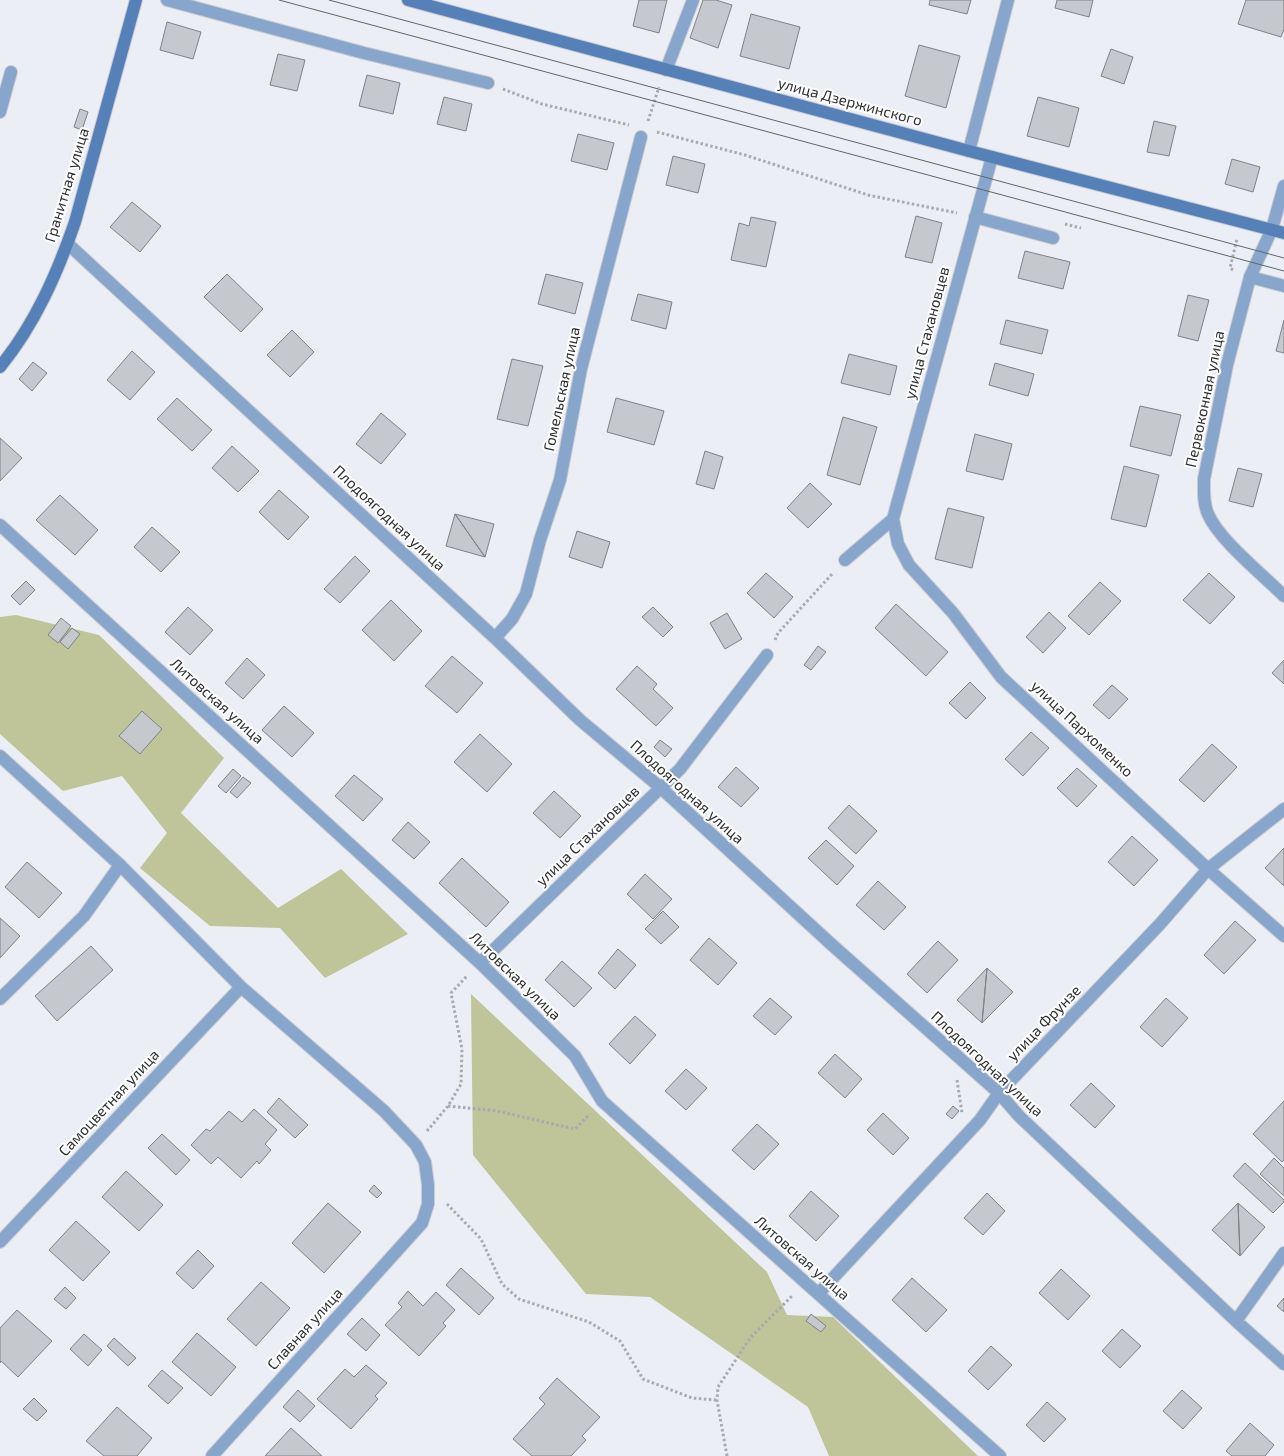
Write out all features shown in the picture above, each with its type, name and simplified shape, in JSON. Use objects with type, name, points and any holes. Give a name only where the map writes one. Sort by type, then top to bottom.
[{"type":"main road","name":"Гранитная улица","points":[[0,367],[16,347],[44,300],[68,244],[76,222],[136,0]]},
{"type":"main road","name":"улица Дзержинского","points":[[409,0],[969,151],[1278,231]]},
{"type":"street","points":[[166,0],[364,53],[488,83]]},
{"type":"street","points":[[666,70],[693,0]]},
{"type":"street","points":[[969,151],[1008,0]]},
{"type":"street","points":[[0,112],[11,72]]},
{"type":"street","name":"Гомельская улица","points":[[495,638],[512,619],[526,594],[540,540],[560,480],[581,369],[641,137]]},
{"type":"street","name":"улица Стахановцев","points":[[893,519],[992,157]]},
{"type":"street","name":"Первоконная улица","points":[[1284,186],[1278,231],[1250,277],[1227,365],[1204,479],[1204,496],[1207,512],[1214,526],[1284,596]]},
{"type":"street","points":[[975,217],[1053,238]]},
{"type":"street","name":"Плодоягодная улица","points":[[68,244],[495,638],[580,720],[661,788],[817,932],[999,1093],[1019,1116],[1284,1364]]},
{"type":"street","points":[[1250,277],[1284,286]]},
{"type":"street","points":[[845,560],[893,519]]},
{"type":"street","name":"улица Пархоменко","points":[[893,519],[898,544],[909,565],[953,613],[1001,677],[1208,869],[1284,936]]},
{"type":"street","name":"Литовская улица","points":[[0,525],[480,964],[575,1056],[602,1101],[1000,1456]]},
{"type":"street","name":"улица Стахановцев","points":[[480,964],[680,768],[767,655]]},
{"type":"street","points":[[0,756],[120,865],[241,987],[384,1110],[416,1145],[425,1162],[428,1185]]},
{"type":"street","name":"улица Фрунзе","points":[[819,1293],[980,1120],[999,1093],[1160,924],[1208,869],[1284,809]]},
{"type":"street","points":[[0,999],[84,916],[120,865]]},
{"type":"street","name":"Самоцветная улица","points":[[0,1242],[241,987]]},
{"type":"street","name":"Славная улица","points":[[212,1456],[422,1223],[428,1204],[428,1185]]},
{"type":"street","points":[[1236,1321],[1284,1253]]},
{"type":"path","points":[[650,114],[666,70]]},
{"type":"path","points":[[488,83],[542,104],[622,123]]},
{"type":"path","points":[[654,131],[745,155],[868,195],[975,217]]},
{"type":"path","points":[[1242,221],[1230,268],[1250,277]]},
{"type":"path","points":[[767,655],[778,633],[845,560]]},
{"type":"path","points":[[429,1128],[448,1106],[461,1084],[462,1049],[451,993],[480,964]]},
{"type":"path","points":[[953,1052],[966,1135]]},
{"type":"path","points":[[448,1106],[497,1111],[575,1130],[602,1101]]},
{"type":"path","points":[[428,1185],[481,1238],[502,1284],[519,1299],[589,1322],[620,1341],[643,1380],[692,1398],[718,1400]]},
{"type":"path","points":[[727,1456],[718,1400],[718,1387],[750,1338],[805,1283]]},
{"type":"green space","points":[[16,615],[99,635],[224,758],[181,813],[278,908],[341,869],[408,934],[325,978],[280,928],[210,926],[140,868],[167,833],[122,776],[63,791],[0,734],[0,617]]},
{"type":"green space","points":[[471,994],[767,1272],[787,1315],[833,1317],[978,1456],[829,1456],[808,1407],[650,1297],[586,1294],[473,1155]]},
{"type":"building","points":[[639,0],[667,0],[659,33],[633,26]]},
{"type":"building","points":[[703,0],[716,0],[732,5],[718,48],[690,38]]},
{"type":"building","points":[[930,0],[971,0],[967,14],[929,5]]},
{"type":"building","points":[[1057,0],[1093,0],[1089,17],[1055,8]]},
{"type":"building","points":[[1246,0],[1284,0],[1284,29],[1281,37],[1238,24]]},
{"type":"building","points":[[751,14],[800,27],[789,69],[740,56]]},
{"type":"building","points":[[167,22],[201,32],[193,59],[160,50]]},
{"type":"building","points":[[919,45],[960,56],[946,108],[905,96]]},
{"type":"building","points":[[1111,49],[1133,57],[1124,84],[1101,76]]},
{"type":"building","points":[[278,54],[305,60],[297,91],[270,85]]},
{"type":"building","points":[[367,75],[400,83],[393,114],[359,106]]},
{"type":"building","points":[[444,97],[472,104],[466,131],[437,124]]},
{"type":"building","points":[[1038,97],[1079,108],[1069,147],[1027,136]]},
{"type":"building","points":[[80,109],[88,112],[82,130],[74,127]]},
{"type":"building","points":[[1154,121],[1176,126],[1169,156],[1147,152]]},
{"type":"building","points":[[578,134],[614,143],[607,170],[571,161]]},
{"type":"building","points":[[673,156],[705,164],[698,193],[666,185]]},
{"type":"building","points":[[1232,159],[1260,167],[1253,192],[1225,184]]},
{"type":"building","points":[[132,202],[161,226],[140,252],[110,227]]},
{"type":"building","points":[[916,216],[942,223],[932,263],[905,257]]},
{"type":"building","points":[[751,217],[776,222],[766,267],[731,260],[739,223],[749,226]]},
{"type":"building","points":[[1025,251],[1070,262],[1063,289],[1018,278]]},
{"type":"building","points":[[227,274],[263,309],[241,332],[204,297]]},
{"type":"building","points":[[546,274],[583,283],[575,314],[538,304]]},
{"type":"building","points":[[638,294],[672,302],[666,329],[631,320]]},
{"type":"building","points":[[1188,295],[1209,300],[1198,341],[1178,336]]},
{"type":"building","points":[[1006,320],[1048,330],[1042,354],[1000,344]]},
{"type":"building","points":[[1284,320],[1284,353],[1276,351]]},
{"type":"building","points":[[292,330],[314,352],[290,377],[267,355]]},
{"type":"building","points":[[132,351],[155,372],[130,400],[107,380]]},
{"type":"building","points":[[849,354],[897,366],[890,395],[841,383]]},
{"type":"building","points":[[512,359],[543,366],[528,426],[497,419]]},
{"type":"building","points":[[33,362],[47,373],[32,391],[19,379]]},
{"type":"building","points":[[995,363],[1034,374],[1028,396],[989,385]]},
{"type":"building","points":[[177,398],[212,430],[192,451],[157,419]]},
{"type":"building","points":[[616,398],[664,411],[654,445],[607,432]]},
{"type":"building","points":[[1140,406],[1181,415],[1171,456],[1130,446]]},
{"type":"building","points":[[381,413],[406,434],[381,464],[356,444]]},
{"type":"building","points":[[843,417],[877,427],[860,485],[827,475]]},
{"type":"building","points":[[975,434],[1012,444],[1003,480],[966,471]]},
{"type":"building","points":[[0,438],[22,458],[0,481]]},
{"type":"building","points":[[232,446],[259,471],[238,492],[212,468]]},
{"type":"building","points":[[705,451],[723,457],[714,489],[696,484]]},
{"type":"building","points":[[1124,466],[1159,475],[1146,527],[1111,519]]},
{"type":"building","points":[[1238,468],[1262,474],[1253,507],[1229,501]]},
{"type":"building","points":[[810,483],[832,504],[808,528],[787,508]]},
{"type":"building","points":[[279,490],[309,517],[288,540],[259,512]]},
{"type":"building","points":[[60,495],[98,530],[75,555],[36,520]]},
{"type":"building","points":[[948,508],[984,517],[972,568],[935,559]]},
{"type":"building","points":[[455,514],[485,557],[446,546]]},
{"type":"building","points":[[455,514],[494,524],[485,557]]},
{"type":"building","points":[[152,527],[180,552],[161,572],[134,547]]},
{"type":"building","points":[[577,531],[610,542],[602,568],[569,557]]},
{"type":"building","points":[[355,556],[370,571],[340,603],[324,589]]},
{"type":"building","points":[[766,573],[793,597],[774,618],[747,593]]},
{"type":"building","points":[[1209,573],[1235,597],[1210,624],[1183,600]]},
{"type":"building","points":[[26,581],[35,590],[20,605],[11,596]]},
{"type":"building","points":[[1100,582],[1121,601],[1089,635],[1068,616]]},
{"type":"building","points":[[391,600],[422,631],[394,661],[362,630]]},
{"type":"building","points":[[896,604],[948,652],[926,676],[875,628]]},
{"type":"building","points":[[188,607],[213,630],[190,655],[165,632]]},
{"type":"building","points":[[653,607],[673,627],[663,637],[642,617]]},
{"type":"building","points":[[1049,612],[1066,628],[1043,653],[1026,637]]},
{"type":"building","points":[[727,613],[742,639],[725,649],[710,623]]},
{"type":"building","points":[[61,618],[71,626],[58,643],[48,635]]},
{"type":"building","points":[[72,628],[80,634],[68,649],[60,642]]},
{"type":"building","points":[[818,646],[826,652],[811,670],[804,665]]},
{"type":"building","points":[[452,656],[483,683],[457,713],[425,686]]},
{"type":"building","points":[[247,658],[265,675],[243,699],[225,683]]},
{"type":"building","points":[[1284,660],[1284,684],[1272,673]]},
{"type":"building","points":[[637,666],[657,684],[653,689],[673,708],[656,726],[616,689]]},
{"type":"building","points":[[970,682],[986,698],[966,719],[949,703]]},
{"type":"building","points":[[1112,685],[1128,699],[1109,719],[1093,705]]},
{"type":"building","points":[[284,706],[314,733],[292,757],[262,730]]},
{"type":"building","points":[[142,711],[162,729],[140,754],[119,736]]},
{"type":"building","points":[[1031,732],[1049,748],[1023,776],[1005,759]]},
{"type":"building","points":[[480,734],[512,764],[487,792],[454,762]]},
{"type":"building","points":[[660,740],[672,749],[665,757],[654,747]]},
{"type":"building","points":[[1212,744],[1237,767],[1204,802],[1179,780]]},
{"type":"building","points":[[736,767],[759,788],[741,807],[718,787]]},
{"type":"building","points":[[1077,768],[1097,786],[1077,807],[1057,788]]},
{"type":"building","points":[[233,769],[241,776],[226,793],[218,786]]},
{"type":"building","points":[[354,775],[383,799],[363,821],[335,796]]},
{"type":"building","points":[[243,777],[251,783],[237,798],[230,792]]},
{"type":"building","points":[[554,791],[581,816],[560,838],[533,813]]},
{"type":"building","points":[[849,805],[877,831],[856,854],[828,828]]},
{"type":"building","points":[[408,822],[430,842],[414,859],[392,840]]},
{"type":"building","points":[[1132,836],[1158,860],[1134,886],[1108,862]]},
{"type":"building","points":[[826,840],[854,866],[837,885],[808,858]]},
{"type":"building","points":[[1284,848],[1284,886],[1265,868]]},
{"type":"building","points":[[462,858],[509,902],[486,927],[439,883]]},
{"type":"building","points":[[27,862],[62,893],[39,918],[5,887]]},
{"type":"building","points":[[645,874],[672,899],[653,919],[627,894]]},
{"type":"building","points":[[878,881],[906,907],[884,930],[856,905]]},
{"type":"building","points":[[663,911],[679,927],[661,944],[645,929]]},
{"type":"building","points":[[0,918],[20,936],[0,958]]},
{"type":"building","points":[[1235,921],[1256,940],[1224,974],[1204,955]]},
{"type":"building","points":[[709,938],[737,963],[718,985],[690,960]]},
{"type":"building","points":[[938,941],[958,960],[927,993],[907,974]]},
{"type":"building","points":[[91,946],[113,970],[57,1021],[35,996]]},
{"type":"building","points":[[618,949],[636,965],[615,989],[598,973]]},
{"type":"building","points":[[562,961],[592,988],[574,1007],[545,980]]},
{"type":"building","points":[[987,968],[982,1023],[957,1000]]},
{"type":"building","points":[[987,968],[1013,992],[982,1023]]},
{"type":"building","points":[[770,998],[792,1017],[775,1035],[753,1016]]},
{"type":"building","points":[[1166,998],[1188,1018],[1162,1047],[1140,1027]]},
{"type":"building","points":[[635,1016],[656,1035],[630,1064],[609,1044]]},
{"type":"building","points":[[835,1054],[862,1079],[845,1098],[818,1073]]},
{"type":"building","points":[[686,1069],[707,1088],[686,1110],[665,1091]]},
{"type":"building","points":[[1091,1083],[1115,1106],[1095,1128],[1070,1105]]},
{"type":"building","points":[[279,1098],[308,1125],[295,1138],[267,1112]]},
{"type":"building","points":[[1284,1101],[1284,1160],[1282,1162],[1253,1134]]},
{"type":"building","points":[[953,1106],[959,1111],[952,1119],[946,1114]]},
{"type":"building","points":[[254,1109],[277,1130],[265,1144],[271,1150],[259,1164],[257,1161],[241,1178],[218,1157],[211,1164],[191,1145],[206,1129],[210,1131],[229,1111],[242,1122]]},
{"type":"building","points":[[883,1113],[909,1138],[893,1155],[867,1130]]},
{"type":"building","points":[[757,1124],[779,1144],[754,1170],[732,1150]]},
{"type":"building","points":[[162,1134],[190,1160],[176,1175],[148,1148]]},
{"type":"building","points":[[1274,1158],[1284,1168],[1284,1196],[1260,1174]]},
{"type":"building","points":[[1245,1163],[1284,1200],[1273,1213],[1233,1176]]},
{"type":"building","points":[[126,1171],[163,1205],[139,1231],[102,1197]]},
{"type":"building","points":[[374,1185],[382,1193],[377,1198],[369,1191]]},
{"type":"building","points":[[811,1191],[839,1216],[816,1241],[789,1216]]},
{"type":"building","points":[[987,1193],[1005,1211],[983,1235],[964,1218]]},
{"type":"building","points":[[328,1203],[361,1232],[324,1273],[292,1243]]},
{"type":"building","points":[[1238,1203],[1240,1256],[1212,1230]]},
{"type":"building","points":[[1238,1203],[1265,1227],[1240,1256]]},
{"type":"building","points":[[76,1221],[110,1252],[83,1281],[49,1250]]},
{"type":"building","points":[[198,1250],[214,1266],[193,1289],[176,1273]]},
{"type":"building","points":[[461,1268],[494,1298],[479,1315],[446,1285]]},
{"type":"building","points":[[1061,1269],[1090,1296],[1068,1320],[1039,1293]]},
{"type":"building","points":[[912,1278],[947,1310],[926,1332],[892,1300]]},
{"type":"building","points":[[261,1282],[290,1308],[256,1346],[227,1319]]},
{"type":"building","points":[[65,1287],[76,1298],[66,1309],[54,1299]]},
{"type":"building","points":[[408,1291],[423,1306],[436,1292],[455,1310],[443,1323],[446,1326],[419,1356],[385,1325],[402,1307],[398,1303]]},
{"type":"building","points":[[1284,1298],[1284,1312],[1277,1306]]},
{"type":"building","points":[[17,1310],[52,1341],[18,1377],[1,1361],[0,1363],[0,1328]]},
{"type":"building","points":[[811,1314],[826,1326],[821,1332],[806,1321]]},
{"type":"building","points":[[362,1318],[380,1335],[366,1351],[347,1334]]},
{"type":"building","points":[[1122,1329],[1141,1346],[1120,1368],[1102,1351]]},
{"type":"building","points":[[197,1333],[236,1367],[211,1396],[172,1362]]},
{"type":"building","points":[[84,1334],[102,1350],[88,1366],[70,1349]]},
{"type":"building","points":[[114,1338],[136,1358],[128,1366],[107,1346]]},
{"type":"building","points":[[991,1346],[1012,1365],[988,1390],[968,1371]]},
{"type":"building","points":[[366,1365],[387,1383],[375,1396],[378,1399],[351,1429],[317,1399],[345,1369],[354,1377]]},
{"type":"building","points":[[162,1370],[183,1388],[168,1404],[148,1386]]},
{"type":"building","points":[[557,1378],[600,1417],[582,1436],[586,1440],[571,1456],[532,1456],[513,1439],[545,1404],[539,1398]]},
{"type":"building","points":[[298,1390],[315,1406],[300,1422],[283,1407]]},
{"type":"building","points":[[1182,1390],[1202,1408],[1183,1429],[1163,1411]]},
{"type":"building","points":[[34,1398],[47,1411],[37,1421],[23,1409]]},
{"type":"building","points":[[1047,1402],[1066,1419],[1044,1442],[1026,1425]]},
{"type":"building","points":[[117,1407],[152,1438],[137,1456],[104,1456],[86,1441]]},
{"type":"building","points":[[1250,1423],[1274,1445],[1265,1456],[1232,1456],[1226,1451]]},
{"type":"building","points":[[291,1428],[322,1456],[265,1456]]},
{"type":"tram line","points":[[279,0],[1284,271]]},
{"type":"tram line","points":[[329,0],[1284,258]]}]
